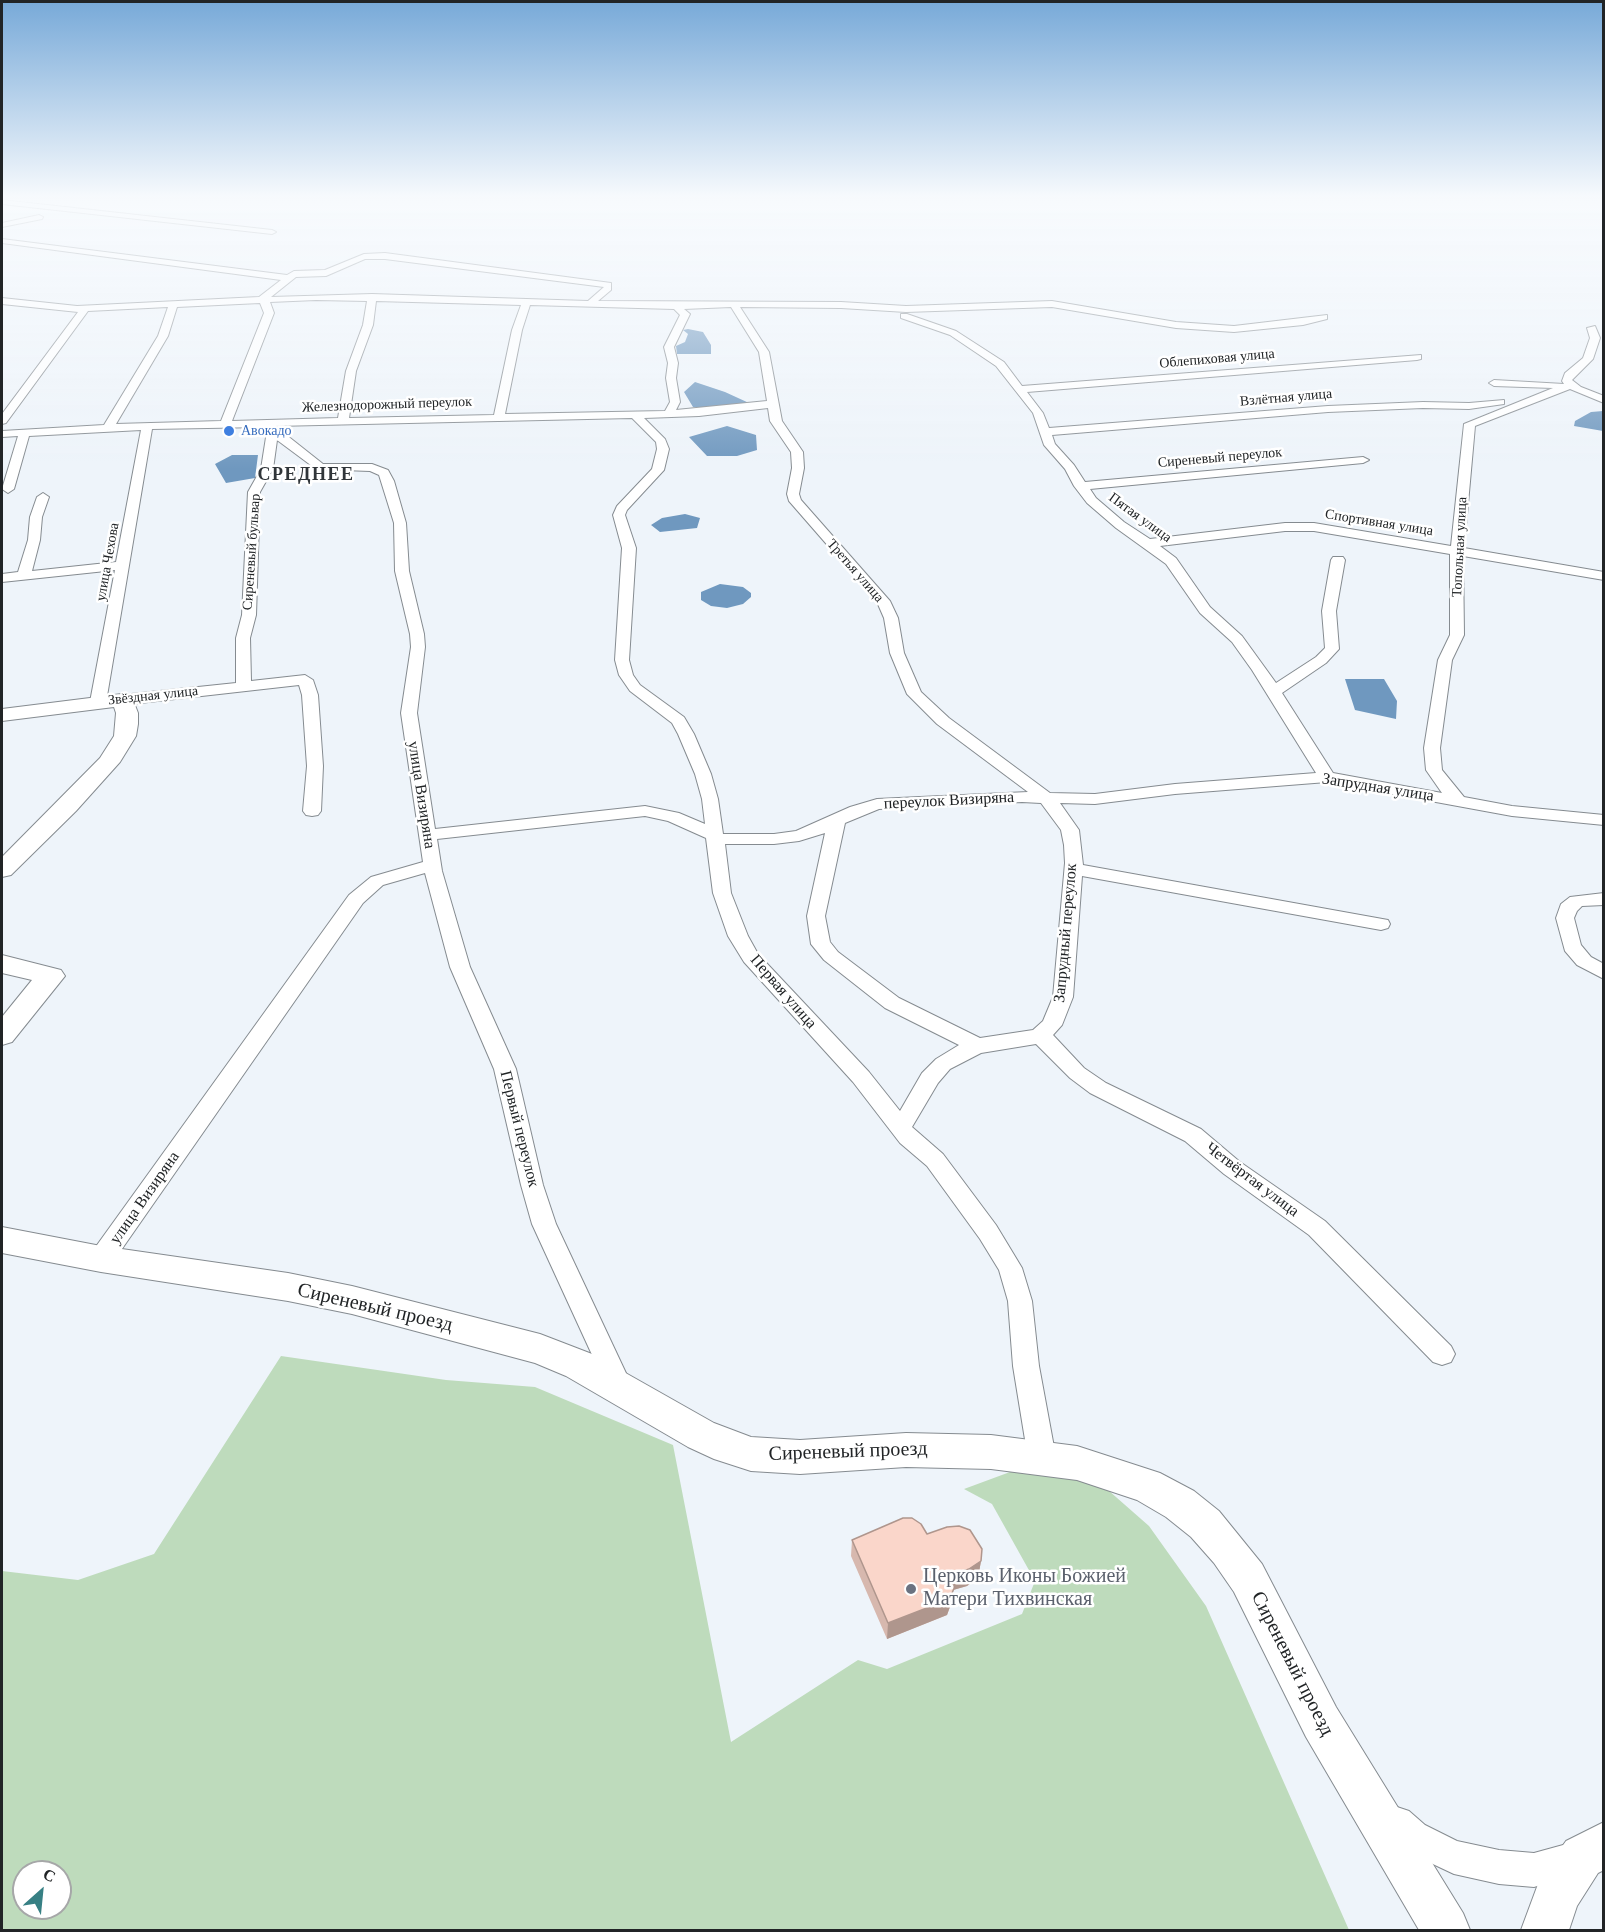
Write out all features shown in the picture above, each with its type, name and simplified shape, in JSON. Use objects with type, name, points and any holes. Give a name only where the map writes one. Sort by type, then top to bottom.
[{"type":"street","points":[[262,298],[273,289]]},
{"type":"street","points":[[590,304],[607,289]]},
{"type":"street","points":[[343,421],[351,370],[368,326],[372,297]]},
{"type":"street","points":[[2,301],[85,309],[262,298],[372,297],[676,306],[841,305],[875,309],[1060,304],[1176,325],[1234,329],[1303,322],[1324,317]]},
{"type":"street","points":[[225,424],[269,313],[268,305],[262,298]]},
{"type":"street","points":[[499,417],[518,324],[526,303]]},
{"type":"street","name":"Третья улица","points":[[734,304],[764,352],[778,428],[797,452],[798,468],[793,495],[795,501],[883,601],[891,618],[897,653],[907,681],[915,694],[943,721],[1045,797]]},
{"type":"street","points":[[6,313],[32,305]]},
{"type":"street","points":[[108,428],[163,336],[173,305]]},
{"type":"street","points":[[669,414],[675,402],[671,378],[673,363],[669,347],[685,314],[676,306]]},
{"type":"street","points":[[2,421],[85,309]]},
{"type":"street","name":"Пятая улица","points":[[875,309],[922,321],[953,333],[994,359],[1038,413],[1050,445],[1070,467],[1090,500],[1108,516],[1149,543],[1171,561],[1205,610],[1237,639],[1327,777]]},
{"type":"street","points":[[1570,385],[1567,378],[1586,363],[1594,343],[1592,328]]},
{"type":"street","name":"Облепиховая улица","points":[[1019,389],[1417,357]]},
{"type":"street","points":[[1494,383],[1570,385],[1604,400]]},
{"type":"street","name":"Топольная улица","points":[[1459,802],[1441,782],[1434,770],[1432,758],[1443,669],[1457,634],[1457,551],[1470,424],[1570,385]]},
{"type":"street","name":"Взлётная улица","points":[[1045,432],[1328,410],[1423,405],[1469,406],[1528,400]]},
{"type":"street","name":"Железнодорожный переулок","points":[[2,434],[147,426],[225,424],[270,427],[343,421],[669,414],[717,412],[773,404]]},
{"type":"street","name":"Первая улица","points":[[634,414],[661,441],[663,449],[658,470],[621,509],[619,515],[628,548],[622,660],[626,675],[635,688],[678,720],[686,734],[703,774],[710,799],[722,892],[738,936],[751,958],[769,981],[861,1077],[901,1127],[935,1160],[988,1232],[1010,1268],[1020,1301],[1026,1366],[1042,1458]]},
{"type":"street","name":"улица Чехова","points":[[98,702],[147,426]]},
{"type":"street","name":"Сиреневый бульвар","points":[[244,687],[243,638],[249,615],[254,492],[267,469],[270,427]]},
{"type":"street","name":"улица Визиряна","points":[[101,1259],[356,899],[377,881],[432,865],[409,713],[418,647],[417,634],[402,571],[400,523],[388,481],[380,470],[329,468],[314,464],[270,427]]},
{"type":"street","points":[[8,489],[25,432]]},
{"type":"street","name":"Сиреневый переулок","points":[[1080,486],[1363,460]]},
{"type":"street","points":[[24,576],[33,550],[36,518],[43,497]]},
{"type":"street","name":"Спортивная улица","points":[[1149,543],[1299,526],[1604,576]]},
{"type":"street","points":[[1273,692],[1328,655],[1332,649],[1329,611],[1338,560]]},
{"type":"street","points":[[2,578],[122,565]]},
{"type":"street","name":"Звёздная улица","points":[[2,715],[98,702],[305,680],[309,695],[315,766],[312,811]]},
{"type":"street","points":[[2,870],[69,806],[118,749],[127,724],[127,713],[122,700]]},
{"type":"street","name":"Запрудная улица","points":[[1045,797],[1095,799],[1175,789],[1327,777],[1512,811],[1604,820]]},
{"type":"street","name":"переулок Визиряна","points":[[428,835],[645,811],[673,817],[715,837],[774,839],[798,836],[856,811],[888,803],[1045,797]]},
{"type":"street","name":"Запрудный переулок","points":[[1040,1035],[1052,1025],[1063,997],[1073,869],[1073,845],[1070,830],[1045,797]]},
{"type":"street","points":[[837,820],[816,916],[821,944],[831,956],[892,1003],[978,1046]]},
{"type":"street","name":"Первый переулок","points":[[432,865],[460,967],[505,1069],[532,1185],[544,1224],[619,1388]]},
{"type":"street","points":[[1073,869],[1381,924]]},
{"type":"street","points":[[1604,899],[1577,901],[1568,908],[1564,918],[1572,947],[1584,961],[1604,973]]},
{"type":"street","points":[[2,964],[51,976],[2,1035]]},
{"type":"street","points":[[901,1127],[930,1078],[943,1064],[960,1053],[978,1046],[1024,1040],[1040,1035]]},
{"type":"street","name":"Четвёртая улица","points":[[1040,1035],[1077,1073],[1098,1088],[1193,1135],[1232,1168],[1317,1228],[1442,1354]]},
{"type":"street","name":"Сиреневый проезд","points":[[2,1240],[101,1259],[288,1287],[352,1300],[540,1349],[579,1365],[701,1435],[726,1447],[751,1454],[800,1457],[949,1449],[1077,1463],[1147,1486],[1180,1504],[1205,1524],[1248,1578],[1321,1722],[1446,1930]]},
{"type":"street","points":[[1357,1785],[1413,1837],[1454,1857],[1499,1867],[1534,1870],[1593,1851]]},
{"type":"street","points":[[1545,1930],[1558,1893],[1593,1851]]},
{"type":"green space","points":[[281,1356],[446,1380],[535,1387],[673,1445],[731,1742],[858,1660],[887,1669],[1022,1614],[1035,1581],[992,1504],[964,1489],[1010,1472],[1056,1470],[1100,1483],[1149,1526],[1206,1606],[1349,1930],[2,1930],[2,1571],[78,1580],[154,1554]]},
{"type":"water","points":[[683,330],[703,332],[711,345],[711,354],[677,354],[676,346],[685,342],[688,334]]},
{"type":"water","points":[[695,382],[749,403],[741,408],[693,407],[684,392]]},
{"type":"water","points":[[1603,411],[1603,431],[1574,426],[1575,421],[1591,412]]},
{"type":"water","points":[[727,426],[756,435],[757,450],[737,456],[707,456],[689,437]]},
{"type":"water","points":[[232,455],[258,455],[255,478],[226,483],[215,464]]},
{"type":"water","points":[[685,514],[700,518],[697,528],[660,532],[651,525],[662,518]]},
{"type":"water","points":[[720,584],[743,587],[751,593],[751,597],[743,604],[727,608],[711,606],[701,600],[701,592]]},
{"type":"water","points":[[1345,679],[1384,679],[1397,701],[1396,719],[1355,710]]},
{"type":"building","name":"Церковь Иконы Божией Матери Тихвинская","points":[[903,1518],[912,1518],[921,1524],[927,1534],[947,1527],[959,1526],[970,1530],[982,1549],[981,1561],[969,1569],[949,1576],[954,1588],[950,1599],[888,1623],[852,1540]]},
{"type":"place","name":"Авокадо","points":[[229,431]]},
{"type":"place","name":"Церковь Иконы Божией Матери Тихвинская","points":[[911,1589]]},
{"type":"district","name":"СРЕДНЕЕ","points":[[306,475]]}]
